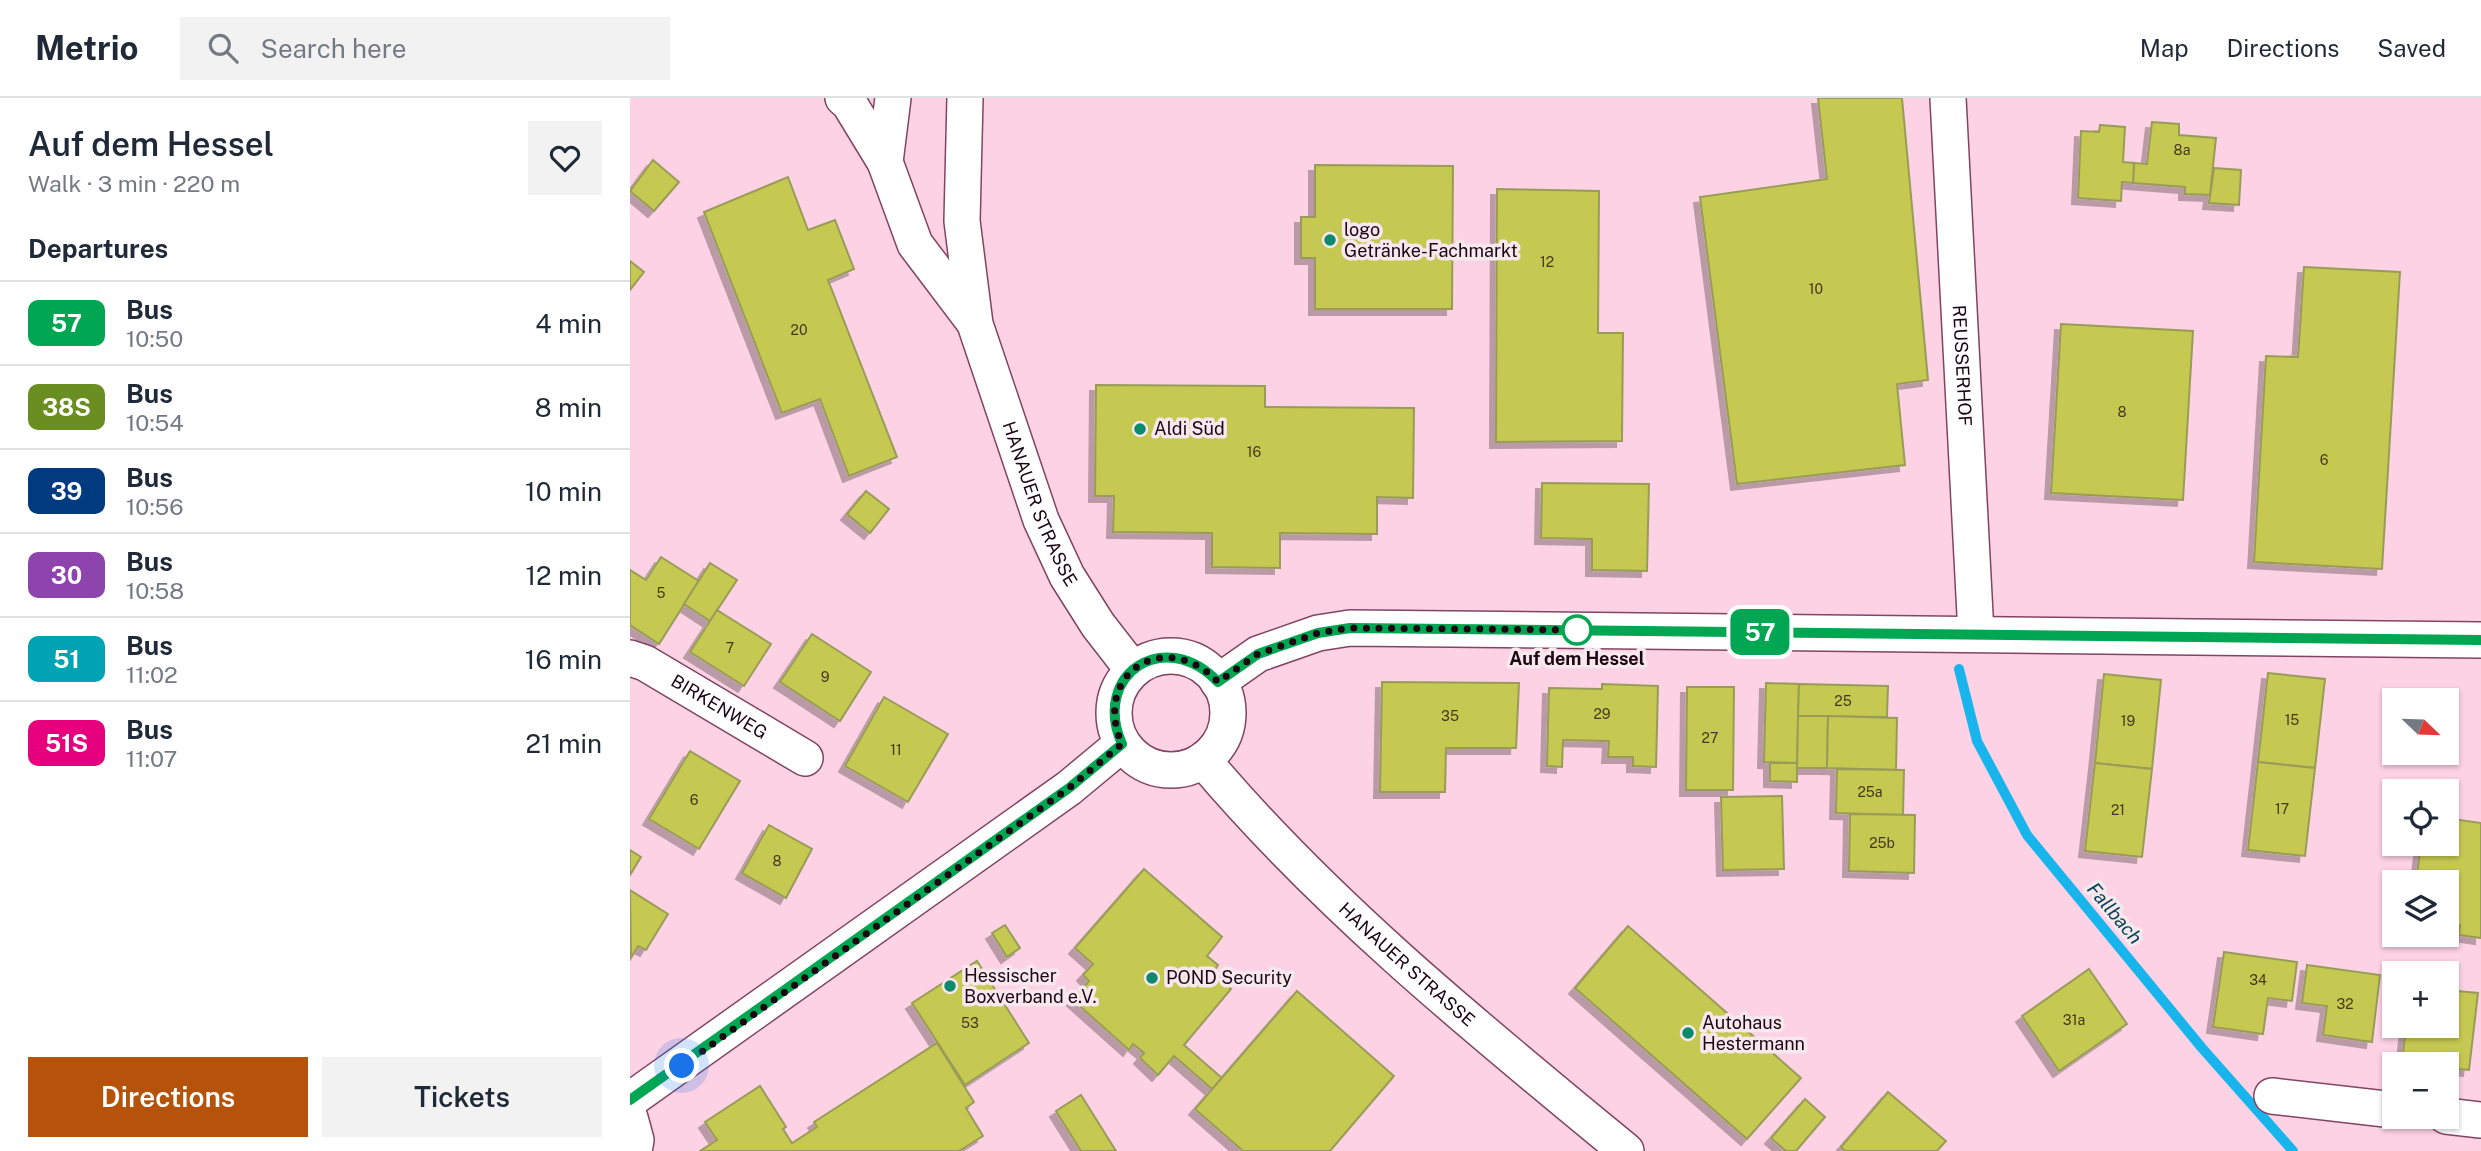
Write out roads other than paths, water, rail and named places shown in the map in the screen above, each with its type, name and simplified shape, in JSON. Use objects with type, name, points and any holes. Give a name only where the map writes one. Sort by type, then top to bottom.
[{"type":"street","name":"HANAUER STRASSE","points":[[843,98],[849,103],[886,163],[915,244],[975,324]]},
{"type":"street","name":"HANAUER STRASSE","points":[[886,163],[893,98]]},
{"type":"street","name":"HANAUER STRASSE","points":[[965,98],[962,221],[975,324],[1041,520],[1068,576],[1091,615],[1133,670]]},
{"type":"street","name":"REUSSERHOF","points":[[1948,98],[1976,634]]},
{"type":"street","points":[[1218,682],[1258,654],[1318,633],[1350,628],[2481,640]]},
{"type":"street","points":[[1179,657],[1205,668],[1218,682],[1228,710],[1227,724],[1214,751],[1203,760],[1186,768],[1168,771],[1150,767],[1134,758],[1122,744],[1115,722],[1115,697],[1133,670],[1150,660],[1179,657]]},
{"type":"street","name":"BIRKENWEG","points":[[630,658],[645,663],[805,758]]},
{"type":"street","points":[[630,1100],[1058,796],[1122,744]]},
{"type":"street","name":"HANAUER STRASSE","points":[[1203,760],[1239,803],[1363,923],[1518,1062],[1626,1151]]},
{"type":"street","points":[[2273,1096],[2382,1109]]},
{"type":"street","points":[[2459,1117],[2481,1120]]},
{"type":"street","points":[[630,1118],[636,1140],[634,1151]]},
{"type":"waterway","name":"Fallbach","points":[[1959,669],[1977,741],[2027,835],[2202,1048],[2293,1151]]},
{"type":"place","name":"logo Getränke-Fachmarkt","points":[[1330,240]]},
{"type":"place","name":"Aldi Süd","points":[[1140,429]]},
{"type":"place","name":"Auf dem Hessel","points":[[1577,630]]},
{"type":"place","name":"POND Security","points":[[1152,978]]},
{"type":"place","name":"Hessischer Boxverband e.V.","points":[[950,986]]},
{"type":"place","name":"Autohaus Hestermann","points":[[1688,1033]]}]
